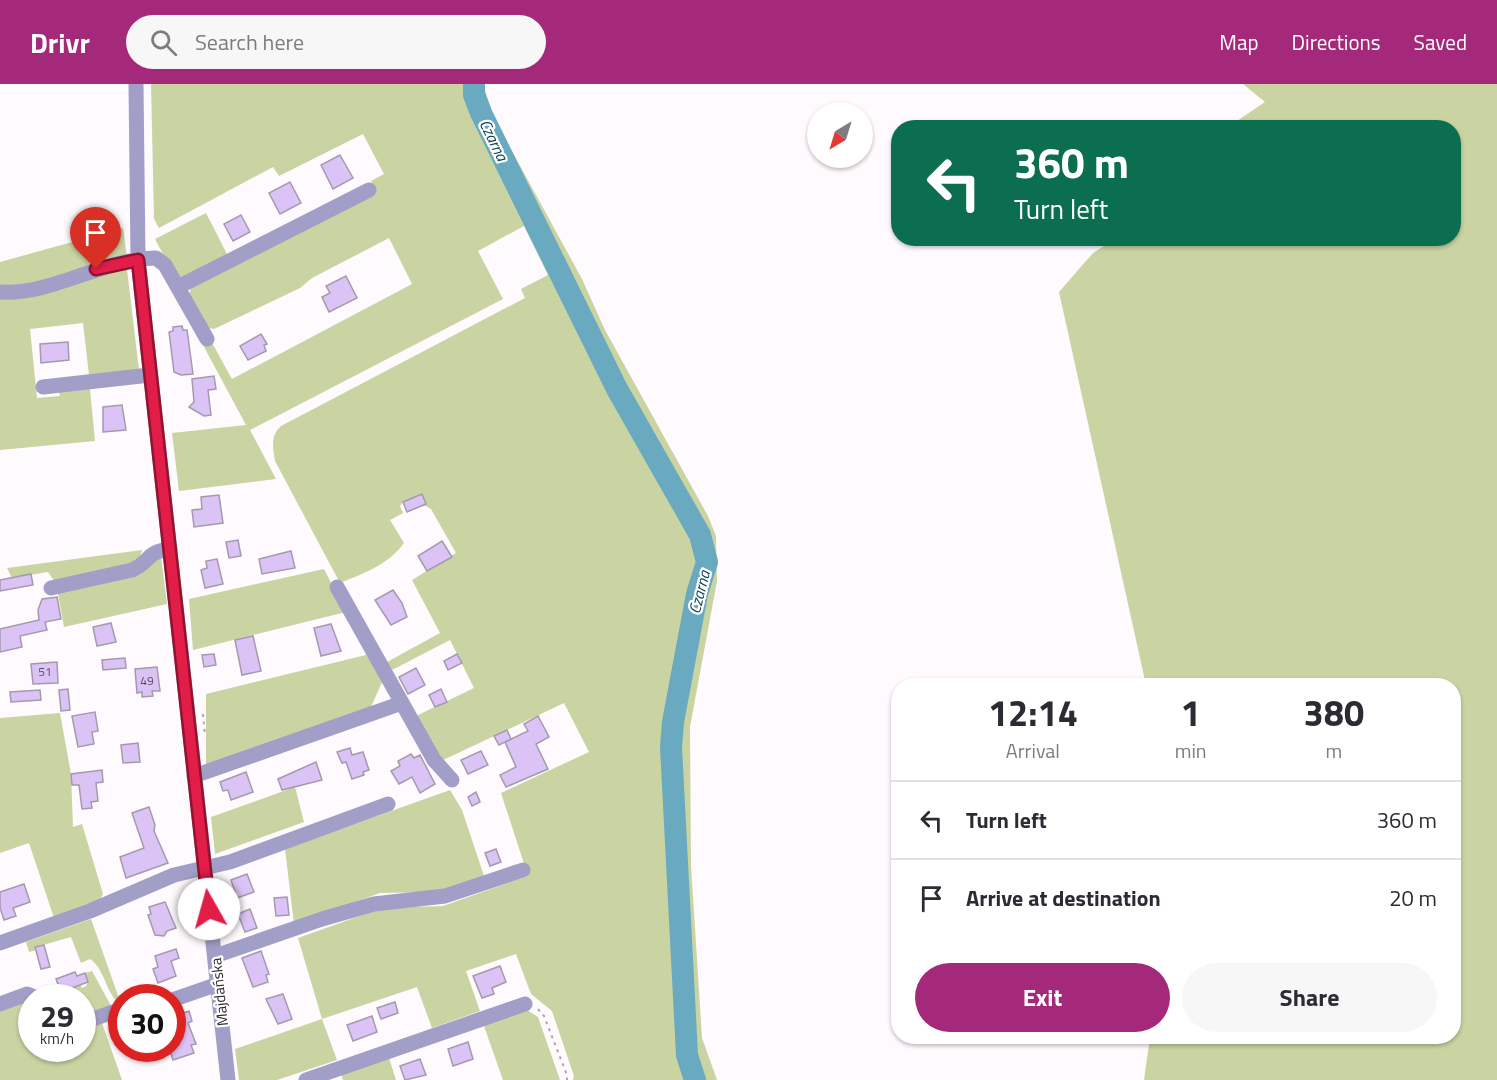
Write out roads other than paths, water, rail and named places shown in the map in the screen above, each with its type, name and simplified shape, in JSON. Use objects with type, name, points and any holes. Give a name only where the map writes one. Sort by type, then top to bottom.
[{"type":"street","name":"Majdańska","points":[[136,84],[138,260],[228,1080]]},
{"type":"street","points":[[178,288],[369,190]]},
{"type":"street","points":[[0,292],[37,290],[110,265],[154,258],[162,261],[207,339]]},
{"type":"street","points":[[43,387],[150,375]]},
{"type":"street","points":[[51,588],[132,570],[140,567],[155,551],[170,549]]},
{"type":"street","points":[[337,587],[434,760],[452,780]]},
{"type":"street","points":[[194,776],[402,703]]},
{"type":"street","points":[[0,943],[90,911],[174,874],[204,868],[302,837],[388,804]]},
{"type":"street","points":[[215,956],[374,904],[445,896],[523,870]]},
{"type":"street","points":[[186,995],[218,984]]},
{"type":"street","points":[[0,1004],[18,997]]},
{"type":"street","points":[[306,1080],[525,1004]]},
{"type":"waterway","name":"Czarna","points":[[474,84],[474,95],[481,113],[617,389],[700,535],[707,562],[697,594],[673,722],[671,747],[687,1055],[695,1080]]}]
